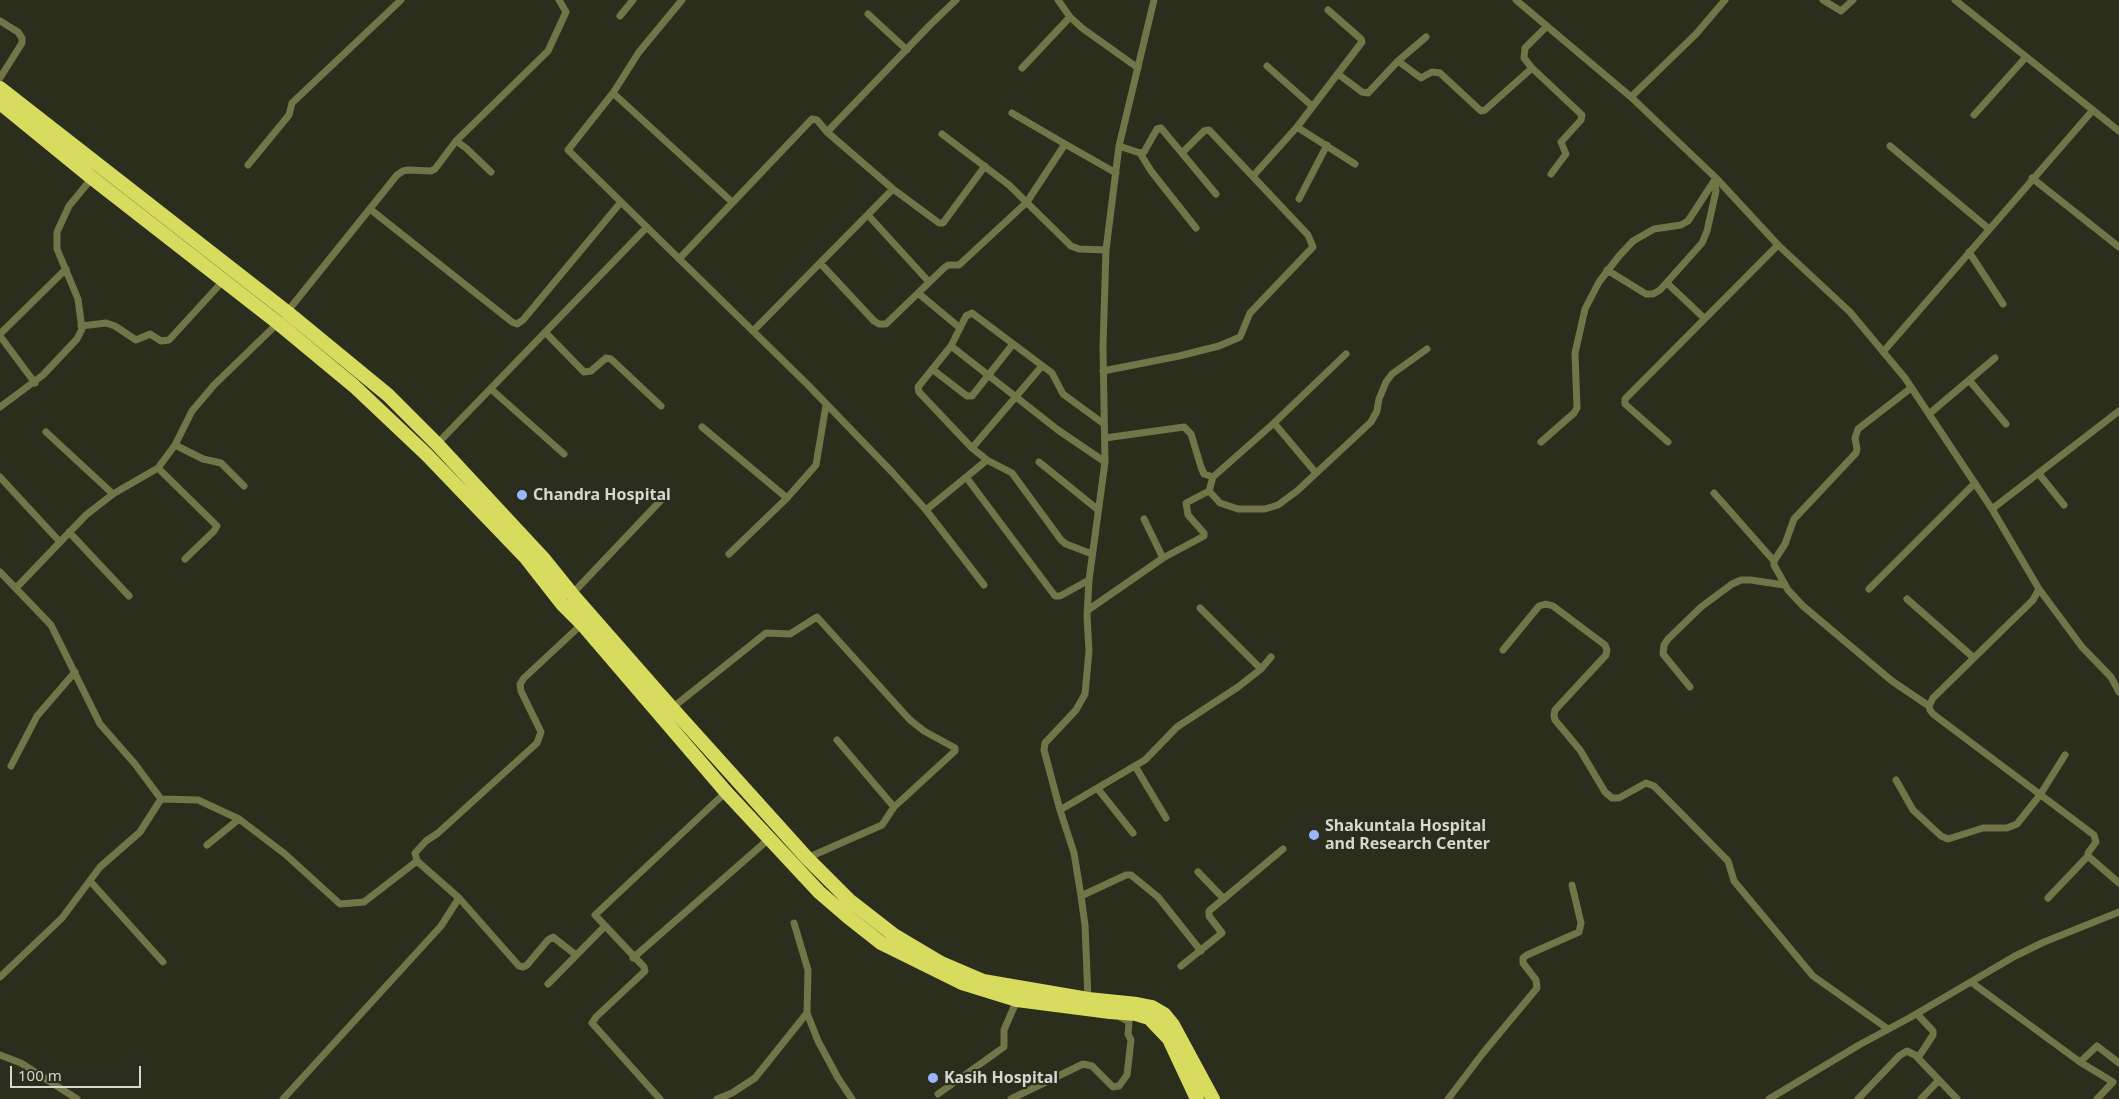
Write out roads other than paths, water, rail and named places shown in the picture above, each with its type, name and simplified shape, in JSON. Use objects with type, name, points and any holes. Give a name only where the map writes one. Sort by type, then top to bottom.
[{"type":"highway","points":[[0,88],[283,318],[388,395],[437,444],[543,558],[672,708],[807,858],[850,900],[894,935],[941,962],[984,980],[1088,999],[1152,1007],[1164,1014],[1173,1025],[1213,1099]]},
{"type":"highway","points":[[0,102],[92,178],[223,281],[283,318],[427,455],[526,558],[562,604],[582,624],[726,792],[819,892],[881,944],[962,984],[1017,1000],[1136,1014],[1149,1018],[1169,1039],[1197,1099]]},
{"type":"street","points":[[248,165],[289,115],[292,103],[400,0]]},
{"type":"street","points":[[16,588],[86,515],[113,494],[158,468],[175,445],[192,411],[209,391],[283,318],[397,175],[408,170],[426,172],[435,169],[456,142],[548,51],[566,12],[559,0]]},
{"type":"street","points":[[620,16],[633,0]]},
{"type":"street","points":[[682,0],[639,52],[613,93],[568,150],[753,331],[892,472],[926,510],[984,585]]},
{"type":"street","points":[[827,132],[956,0]]},
{"type":"street","points":[[1058,0],[1070,17],[1082,28],[1138,68]]},
{"type":"street","points":[[1088,999],[1085,925],[1074,853],[1044,750],[1051,736],[1076,710],[1085,694],[1089,651],[1089,580],[1097,509],[1105,462],[1103,371],[1106,250],[1119,146],[1154,0]]},
{"type":"street","points":[[1516,0],[1631,96],[1778,245],[1850,312],[1911,388],[1992,509],[2039,589],[2082,647],[2111,677],[2119,692]]},
{"type":"street","points":[[1631,96],[1696,34],[1725,0]]},
{"type":"street","points":[[1823,0],[1841,11],[1854,0]]},
{"type":"street","points":[[1955,0],[2119,131]]},
{"type":"street","points":[[1254,176],[1297,126],[1362,42],[1328,10]]},
{"type":"street","points":[[868,14],[907,50]]},
{"type":"street","points":[[1022,68],[1070,17]]},
{"type":"street","points":[[0,21],[18,32],[22,38],[22,42],[0,78]]},
{"type":"street","points":[[1547,26],[1524,52],[1524,58],[1532,68],[1582,114],[1581,120],[1561,142],[1566,154],[1551,174]]},
{"type":"street","points":[[1338,74],[1362,92],[1368,93],[1398,61],[1426,37]]},
{"type":"street","points":[[1974,115],[2026,57]]},
{"type":"street","points":[[1398,61],[1421,78],[1432,72],[1440,73],[1481,112],[1532,68]]},
{"type":"street","points":[[1267,66],[1312,106]]},
{"type":"street","points":[[613,93],[732,201]]},
{"type":"street","points":[[1883,352],[2032,178],[2093,110]]},
{"type":"street","points":[[1012,113],[1116,173]]},
{"type":"street","points":[[679,259],[732,201],[812,119],[817,120],[827,132],[894,189],[939,223],[943,222],[985,166]]},
{"type":"street","points":[[1297,126],[1355,164]]},
{"type":"street","points":[[1140,153],[1147,149],[1157,130],[1161,128],[1216,194]]},
{"type":"street","points":[[1103,371],[1179,356],[1219,346],[1240,337],[1250,312],[1313,248],[1308,235],[1209,130],[1204,131],[1182,152]]},
{"type":"street","points":[[942,134],[985,166],[1027,202],[1071,246],[1079,250],[1106,250]]},
{"type":"street","points":[[456,142],[466,148],[491,172]]},
{"type":"street","points":[[820,263],[879,324],[886,324],[948,265],[960,265],[1027,202],[1065,144]]},
{"type":"street","points":[[1299,200],[1327,145]]},
{"type":"street","points":[[1119,146],[1140,153],[1151,171],[1196,228]]},
{"type":"street","points":[[1890,146],[1989,229]]},
{"type":"street","points":[[0,407],[35,382],[77,339],[81,326],[78,299],[57,249],[57,232],[69,206],[92,178]]},
{"type":"street","points":[[2032,178],[2119,246]]},
{"type":"street","points":[[1541,442],[1574,413],[1577,408],[1575,353],[1580,328],[1591,295],[1607,270],[1633,241],[1654,229],[1681,225],[1688,221],[1715,180]]},
{"type":"street","points":[[1607,270],[1646,294],[1653,294],[1667,283],[1702,243],[1707,231],[1716,191],[1715,180]]},
{"type":"street","points":[[753,331],[894,189]]},
{"type":"street","points":[[370,209],[512,322],[517,324],[523,320],[621,202]]},
{"type":"street","points":[[868,215],[929,282]]},
{"type":"street","points":[[437,444],[492,390],[545,332],[647,227]]},
{"type":"street","points":[[1668,442],[1626,404],[1625,399],[1778,245]]},
{"type":"street","points":[[1969,252],[2003,304]]},
{"type":"street","points":[[35,382],[0,335],[66,269]]},
{"type":"street","points":[[81,326],[106,323],[115,326],[136,340],[150,334],[161,341],[169,340],[223,281]]},
{"type":"street","points":[[1667,283],[1704,318]]},
{"type":"street","points":[[918,293],[960,328]]},
{"type":"street","points":[[1092,554],[1066,544],[1061,540],[1012,473],[987,460],[972,448],[918,390],[951,346],[966,316],[972,313],[1052,373],[1063,394],[1104,424]]},
{"type":"street","points":[[545,332],[584,372],[591,371],[603,359],[611,359],[661,406]]},
{"type":"street","points":[[932,369],[969,397],[973,395],[1013,344]]},
{"type":"street","points":[[951,346],[1058,430],[1105,462]]},
{"type":"street","points":[[1209,490],[1220,503],[1228,507],[1265,509],[1278,505],[1297,491],[1371,422],[1377,411],[1382,389],[1392,374],[1427,349]]},
{"type":"street","points":[[1088,610],[1163,558],[1204,536],[1204,533],[1188,516],[1185,506],[1188,500],[1209,490],[1213,477],[1274,423],[1346,354]]},
{"type":"street","points":[[1929,414],[1995,358]]},
{"type":"street","points":[[972,448],[1042,366]]},
{"type":"street","points":[[1969,380],[2006,424]]},
{"type":"street","points":[[1774,561],[1785,544],[1794,519],[1856,453],[1855,433],[1858,429],[1911,388]]},
{"type":"street","points":[[492,390],[564,454]]},
{"type":"street","points":[[729,554],[812,471],[818,460],[826,405]]},
{"type":"street","points":[[1992,509],[2119,412]]},
{"type":"street","points":[[1274,423],[1316,473]]},
{"type":"street","points":[[702,427],[787,498]]},
{"type":"street","points":[[1105,438],[1184,427],[1191,434],[1200,467],[1204,474],[1213,477]]},
{"type":"street","points":[[46,432],[113,494]]},
{"type":"street","points":[[175,445],[203,459],[221,463],[244,486]]},
{"type":"street","points":[[926,510],[987,460]]},
{"type":"street","points":[[1039,462],[1097,509]]},
{"type":"street","points":[[158,468],[217,526],[214,532],[184,559]]},
{"type":"street","points":[[2038,474],[2064,505]]},
{"type":"street","points":[[966,477],[1055,596],[1060,596],[1089,580]]},
{"type":"street","points":[[0,478],[60,542]]},
{"type":"street","points":[[1868,590],[1975,484]]},
{"type":"street","points":[[1714,493],[1774,561],[1774,565],[1784,585],[1802,606],[1892,681],[1929,706],[1933,714],[2096,838],[2096,842],[2088,856],[2048,898]]},
{"type":"street","points":[[572,594],[664,497]]},
{"type":"street","points":[[1144,519],[1163,558]]},
{"type":"street","points":[[69,532],[129,596]]},
{"type":"street","points":[[0,572],[51,624],[100,724],[135,764],[161,799]]},
{"type":"street","points":[[1690,687],[1664,654],[1664,645],[1668,639],[1701,607],[1732,584],[1742,580],[1751,580],[1784,585]]},
{"type":"street","points":[[1929,706],[1933,698],[2032,600],[2039,589]]},
{"type":"street","points":[[1907,599],[1974,658]]},
{"type":"street","points":[[1503,650],[1540,606],[1546,604],[1553,606],[1605,645],[1608,650],[1606,655],[1555,710],[1554,714],[1555,720],[1577,746],[1605,792],[1612,798],[1619,798],[1646,783],[1654,786],[1728,861],[1734,881],[1813,976],[1888,1029]]},
{"type":"street","points":[[1200,608],[1261,669]]},
{"type":"street","points":[[672,708],[766,633],[790,634],[817,617],[910,720],[924,731],[955,748],[955,751],[894,808],[882,825],[807,858]]},
{"type":"street","points":[[576,955],[553,937],[527,965],[523,968],[519,966],[459,898],[417,861],[415,853],[426,841],[438,833],[537,743],[542,732],[521,691],[520,684],[524,678],[582,624]]},
{"type":"street","points":[[1060,810],[1098,789],[1153,753],[1177,727],[1238,688],[1261,669],[1271,657]]},
{"type":"street","points":[[11,766],[37,716],[75,672]]},
{"type":"street","points":[[837,740],[894,808]]},
{"type":"street","points":[[1896,780],[1905,799],[1917,814],[1941,836],[1948,839],[1982,828],[2012,827],[2017,824],[2040,794],[2065,755]]},
{"type":"street","points":[[1135,766],[1166,818]]},
{"type":"street","points":[[1098,789],[1134,833]]},
{"type":"street","points":[[660,1099],[592,1023],[596,1017],[644,974],[644,967],[595,914],[726,792]]},
{"type":"street","points":[[161,799],[198,800],[239,819],[285,854],[340,904],[364,902],[417,861]]},
{"type":"street","points":[[0,977],[62,918],[100,867],[140,832],[161,799]]},
{"type":"street","points":[[207,845],[239,819]]},
{"type":"street","points":[[634,958],[770,838]]},
{"type":"street","points":[[1182,966],[1222,933],[1208,913],[1283,849]]},
{"type":"street","points":[[2088,856],[2119,883]]},
{"type":"street","points":[[1198,872],[1224,899]]},
{"type":"street","points":[[1081,896],[1126,875],[1131,875],[1158,897],[1201,951]]},
{"type":"street","points":[[90,882],[163,962]]},
{"type":"street","points":[[1448,1099],[1537,988],[1536,980],[1523,963],[1523,958],[1579,932],[1581,923],[1572,885]]},
{"type":"street","points":[[282,1099],[441,926],[459,898]]},
{"type":"street","points":[[1769,1099],[1888,1029],[2044,942],[2119,912]]},
{"type":"street","points":[[794,922],[808,970],[807,1013],[834,1071],[852,1099]]},
{"type":"street","points":[[548,984],[605,926]]},
{"type":"street","points":[[1971,982],[2080,1062],[2113,1082],[2098,1099]]},
{"type":"street","points":[[938,1094],[1004,1047],[1004,1030],[1017,1000]]},
{"type":"street","points":[[1011,1099],[1083,1064],[1092,1066],[1113,1086],[1119,1086],[1128,1073],[1131,1040],[1128,1034],[1130,1025],[1126,1019],[1110,1012]]},
{"type":"street","points":[[717,1099],[732,1093],[755,1078],[807,1013]]},
{"type":"street","points":[[1917,1014],[1932,1031],[1933,1035],[1918,1058]]},
{"type":"street","points":[[2080,1062],[2097,1046],[2119,1063]]},
{"type":"street","points":[[1858,1099],[1903,1052],[1911,1052],[1918,1058],[1957,1099]]},
{"type":"street","points":[[0,1055],[21,1063],[77,1099]]},
{"type":"street","points":[[1921,1099],[1939,1080]]},
{"type":"place","name":"Chandra Hospital","points":[[522,495]]},
{"type":"place","name":"Shakuntala Hospital and Research Center","points":[[1314,835]]},
{"type":"place","name":"Kasih Hospital","points":[[933,1078]]}]
